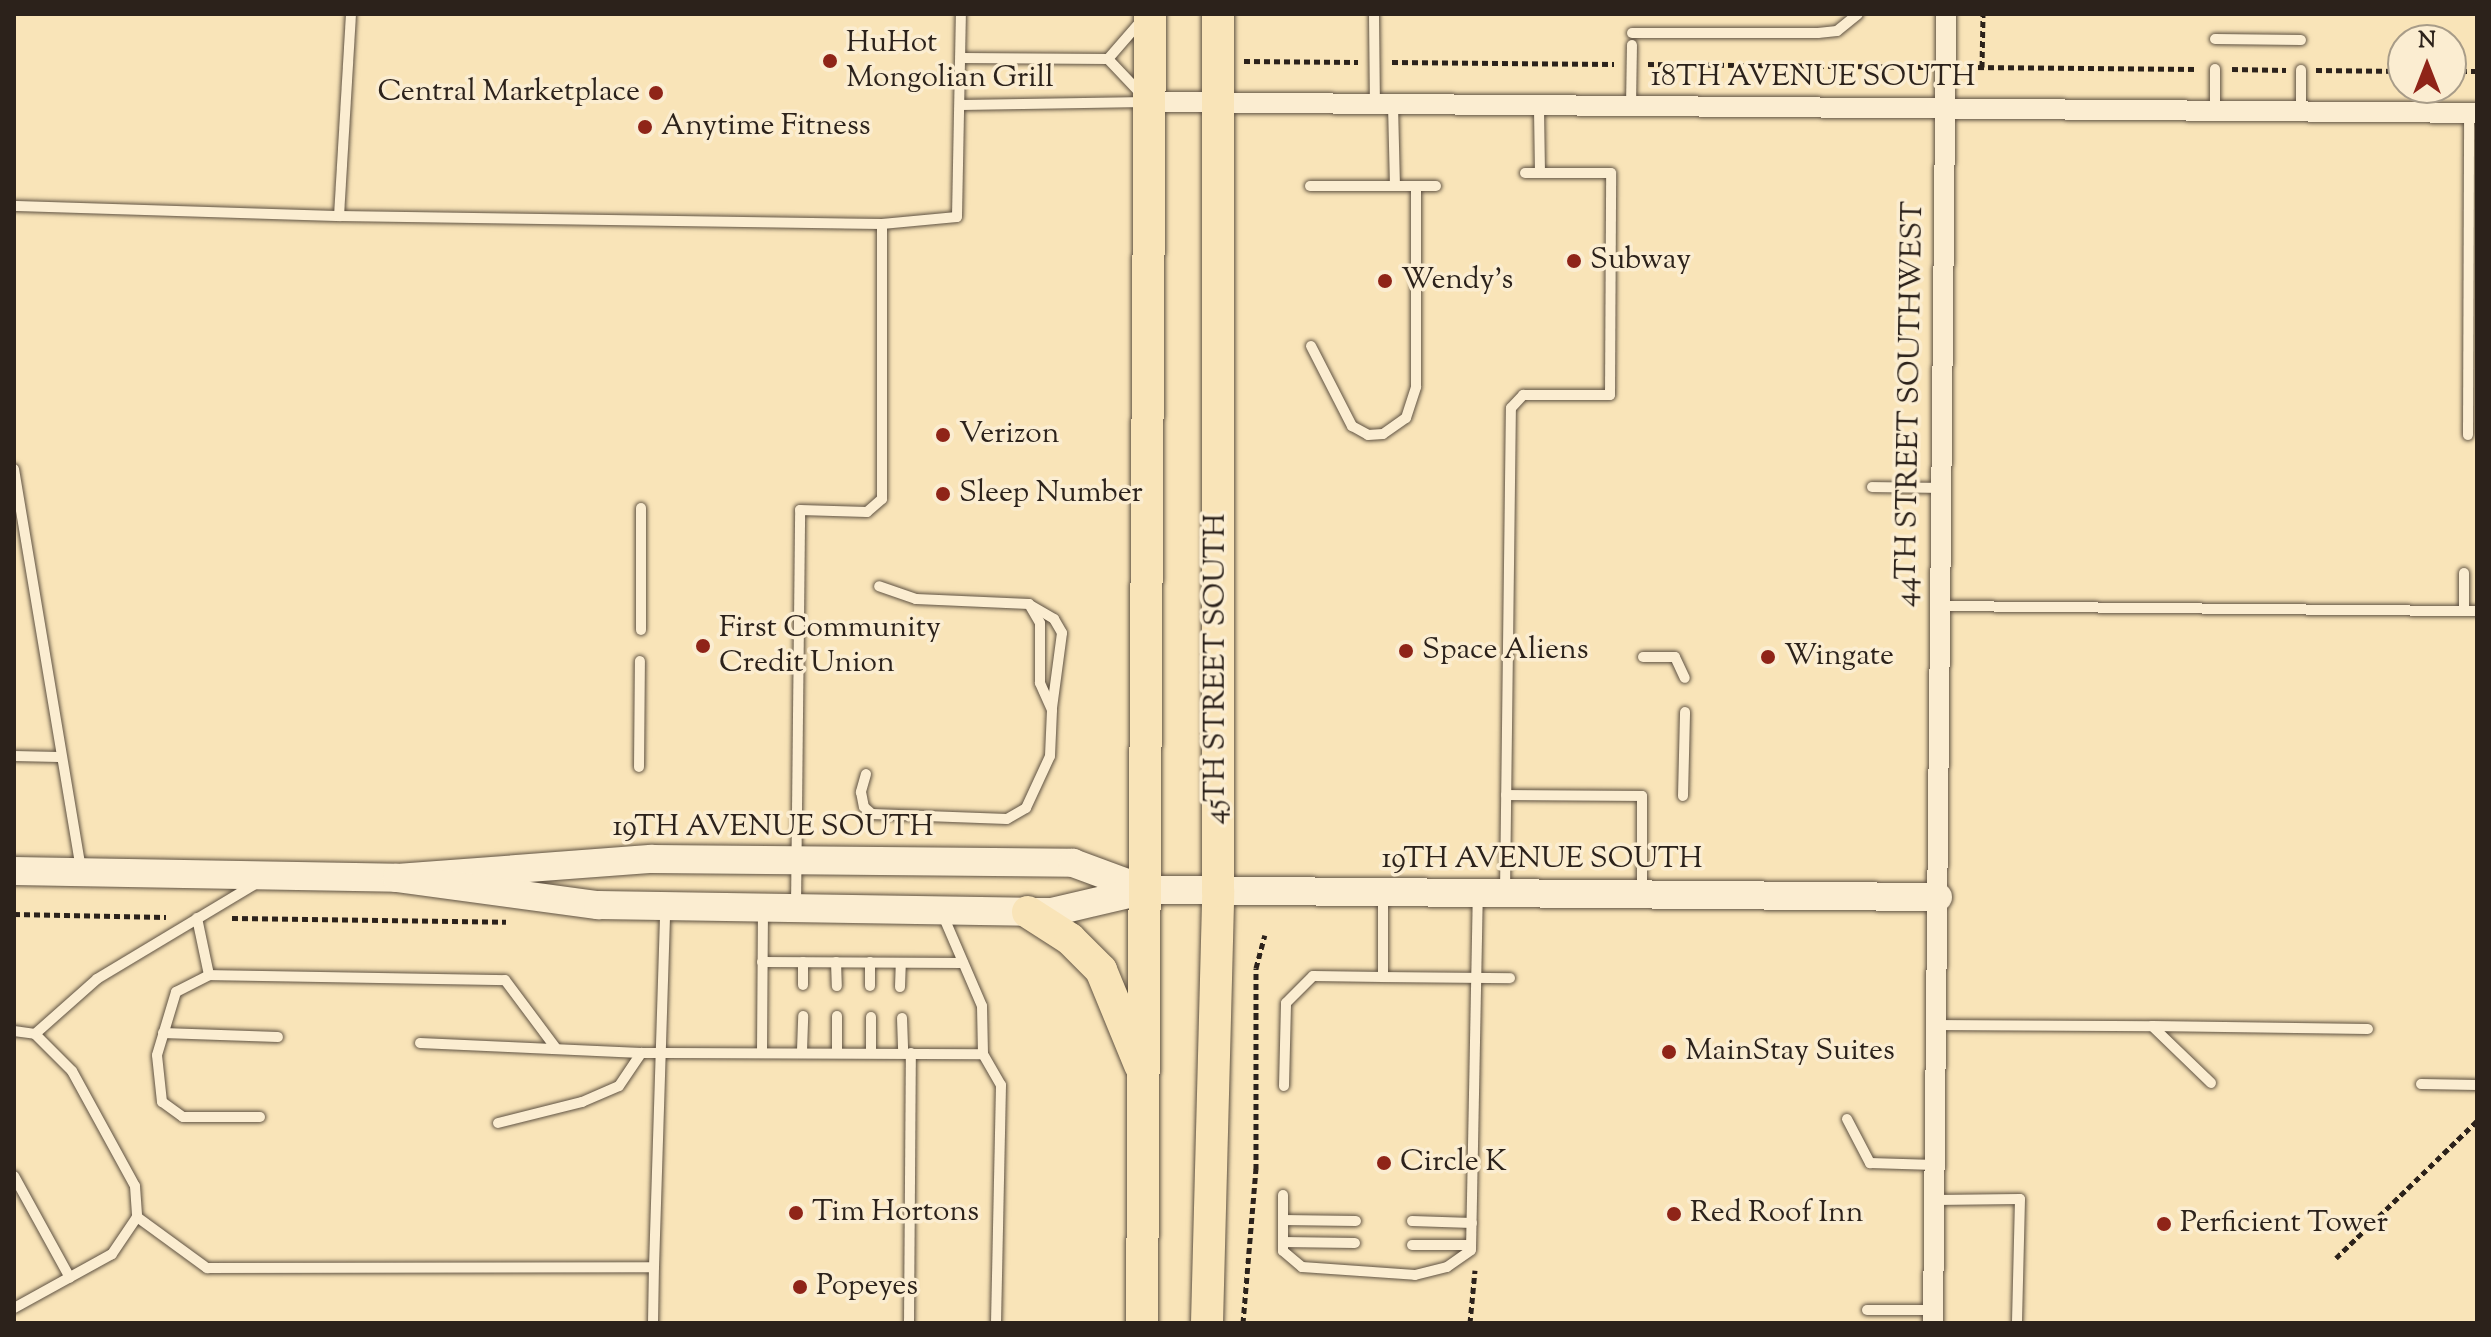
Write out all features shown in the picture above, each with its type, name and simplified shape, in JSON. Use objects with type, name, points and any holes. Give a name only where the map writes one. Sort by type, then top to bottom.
[{"type":"main road","points":[[1142,1323],[1148,14]]},
{"type":"main road","name":"45TH STREET SOUTH","points":[[1207,1323],[1218,891],[1218,14]]},
{"type":"main road","points":[[1028,912],[1070,939],[1101,970],[1145,1076]]},
{"type":"street","name":"44TH STREET SOUTHWEST","points":[[1933,1317],[1946,14]]},
{"type":"street","name":"18TH AVENUE SOUTH","points":[[1149,102],[2473,113]]},
{"type":"street","name":"19TH AVENUE SOUTH","points":[[14,871],[397,878],[652,859],[1073,863],[1146,890]]},
{"type":"street","name":"19TH AVENUE SOUTH","points":[[397,878],[598,905],[941,911],[1052,912],[1146,890],[1938,897]]},
{"type":"lane","points":[[339,216],[351,14]]},
{"type":"lane","points":[[14,206],[339,216],[882,224],[957,217],[961,14]]},
{"type":"lane","points":[[1108,59],[1148,14]]},
{"type":"lane","points":[[1374,14],[1375,62],[1395,186]]},
{"type":"lane","points":[[1632,33],[1818,33],[1837,31],[1858,14]]},
{"type":"lane","points":[[2215,39],[2301,40]]},
{"type":"lane","points":[[1631,107],[1632,45]]},
{"type":"lane","points":[[961,58],[1108,59],[1149,102]]},
{"type":"lane","points":[[2215,69],[2215,111]]},
{"type":"lane","points":[[2301,70],[2301,112]]},
{"type":"lane","points":[[961,105],[1149,102]]},
{"type":"lane","points":[[1539,106],[1540,173]]},
{"type":"lane","points":[[2468,435],[2473,113]]},
{"type":"lane","points":[[1283,1195],[1283,1251],[1302,1267],[1415,1275],[1447,1267],[1471,1245],[1477,978],[1506,795],[1511,408],[1523,395],[1610,395],[1611,173],[1525,173]]},
{"type":"lane","points":[[1310,186],[1436,186]]},
{"type":"lane","points":[[1311,346],[1352,426],[1368,435],[1383,434],[1406,418],[1416,387],[1416,186]]},
{"type":"lane","points":[[796,909],[800,510],[867,512],[882,499],[882,224]]},
{"type":"lane","points":[[14,469],[59,757],[82,873]]},
{"type":"lane","points":[[1872,487],[1941,488]]},
{"type":"lane","points":[[641,508],[641,630]]},
{"type":"lane","points":[[14,558],[27,558]]},
{"type":"lane","points":[[2464,573],[2464,611]]},
{"type":"lane","points":[[866,774],[861,792],[864,807],[872,814],[1007,819],[1026,808],[1044,776],[1062,633],[1054,619],[1029,604],[916,599],[879,586]]},
{"type":"lane","points":[[1029,604],[1040,623],[1040,683],[1052,710]]},
{"type":"lane","points":[[1939,606],[2477,611]]},
{"type":"lane","points":[[1643,657],[1675,657],[1685,678]]},
{"type":"lane","points":[[639,767],[640,661]]},
{"type":"lane","points":[[1683,796],[1685,712]]},
{"type":"lane","points":[[14,756],[59,757]]},
{"type":"lane","points":[[1506,795],[1642,796],[1642,894]]},
{"type":"lane","points":[[35,1034],[97,979],[270,875]]},
{"type":"lane","points":[[1383,892],[1383,977]]},
{"type":"lane","points":[[653,1323],[665,906]]},
{"type":"lane","points":[[762,1051],[763,908]]},
{"type":"lane","points":[[941,911],[982,1006],[983,1054],[1001,1085],[996,1323]]},
{"type":"lane","points":[[197,918],[209,975]]},
{"type":"lane","points":[[762,962],[963,963]]},
{"type":"lane","points":[[803,962],[803,985]]},
{"type":"lane","points":[[836,962],[837,986]]},
{"type":"lane","points":[[870,962],[870,986]]},
{"type":"lane","points":[[900,987],[901,963]]},
{"type":"lane","points":[[260,1117],[183,1117],[162,1102],[157,1055],[176,992],[209,975],[505,980],[555,1047]]},
{"type":"lane","points":[[1284,1086],[1286,1003],[1313,976],[1510,978]]},
{"type":"lane","points":[[802,1051],[803,1016]]},
{"type":"lane","points":[[837,1016],[837,1052]]},
{"type":"lane","points":[[871,1017],[871,1052]]},
{"type":"lane","points":[[902,1018],[907,1053],[909,1323]]},
{"type":"lane","points":[[1936,1025],[2368,1029]]},
{"type":"lane","points":[[2152,1026],[2211,1083]]},
{"type":"lane","points":[[14,1031],[35,1034],[72,1071],[107,1129],[135,1186],[137,1217],[112,1254],[14,1308]]},
{"type":"lane","points":[[163,1033],[278,1037]]},
{"type":"lane","points":[[420,1043],[641,1053],[661,1050],[983,1054]]},
{"type":"lane","points":[[498,1123],[582,1102],[619,1086],[641,1053]]},
{"type":"lane","points":[[2421,1084],[2477,1085]]},
{"type":"lane","points":[[1847,1119],[1870,1163],[1935,1165]]},
{"type":"lane","points":[[14,1176],[70,1278]]},
{"type":"lane","points":[[1935,1200],[2020,1199],[2017,1323]]},
{"type":"lane","points":[[137,1217],[207,1268],[654,1267]]},
{"type":"lane","points":[[1283,1220],[1356,1221]]},
{"type":"lane","points":[[1412,1221],[1472,1223]]},
{"type":"lane","points":[[1283,1242],[1355,1243]]},
{"type":"lane","points":[[1412,1245],[1471,1245]]},
{"type":"lane","points":[[1867,1310],[1933,1317]]},
{"type":"path","points":[[1982,67],[1983,14]]},
{"type":"path","points":[[1242,61],[2387,71]]},
{"type":"path","points":[[14,914],[512,922]]},
{"type":"path","points":[[1243,1323],[1256,1169],[1256,968],[1265,935]]},
{"type":"path","points":[[2336,1258],[2477,1121]]},
{"type":"path","points":[[1470,1323],[1475,1297],[1473,1272],[1481,1264]]},
{"type":"place","name":"HuHot Mongolian Grill","points":[[830,61]]},
{"type":"place","name":"Central Marketplace","points":[[656,93]]},
{"type":"place","name":"Anytime Fitness","points":[[645,127]]},
{"type":"place","name":"Subway","points":[[1574,261]]},
{"type":"place","name":"Wendy's","points":[[1385,281]]},
{"type":"place","name":"Verizon","points":[[943,435]]},
{"type":"place","name":"Sleep Number","points":[[943,494]]},
{"type":"place","name":"First Community Credit Union","points":[[703,646]]},
{"type":"place","name":"Space Aliens","points":[[1406,651]]},
{"type":"place","name":"Wingate","points":[[1768,657]]},
{"type":"place","name":"MainStay Suites","points":[[1669,1052]]},
{"type":"place","name":"Circle K","points":[[1384,1163]]},
{"type":"place","name":"Tim Hortons","points":[[796,1213]]},
{"type":"place","name":"Red Roof Inn","points":[[1674,1214]]},
{"type":"place","name":"Perficient Tower","points":[[2164,1224]]},
{"type":"place","name":"Popeyes","points":[[800,1287]]}]
